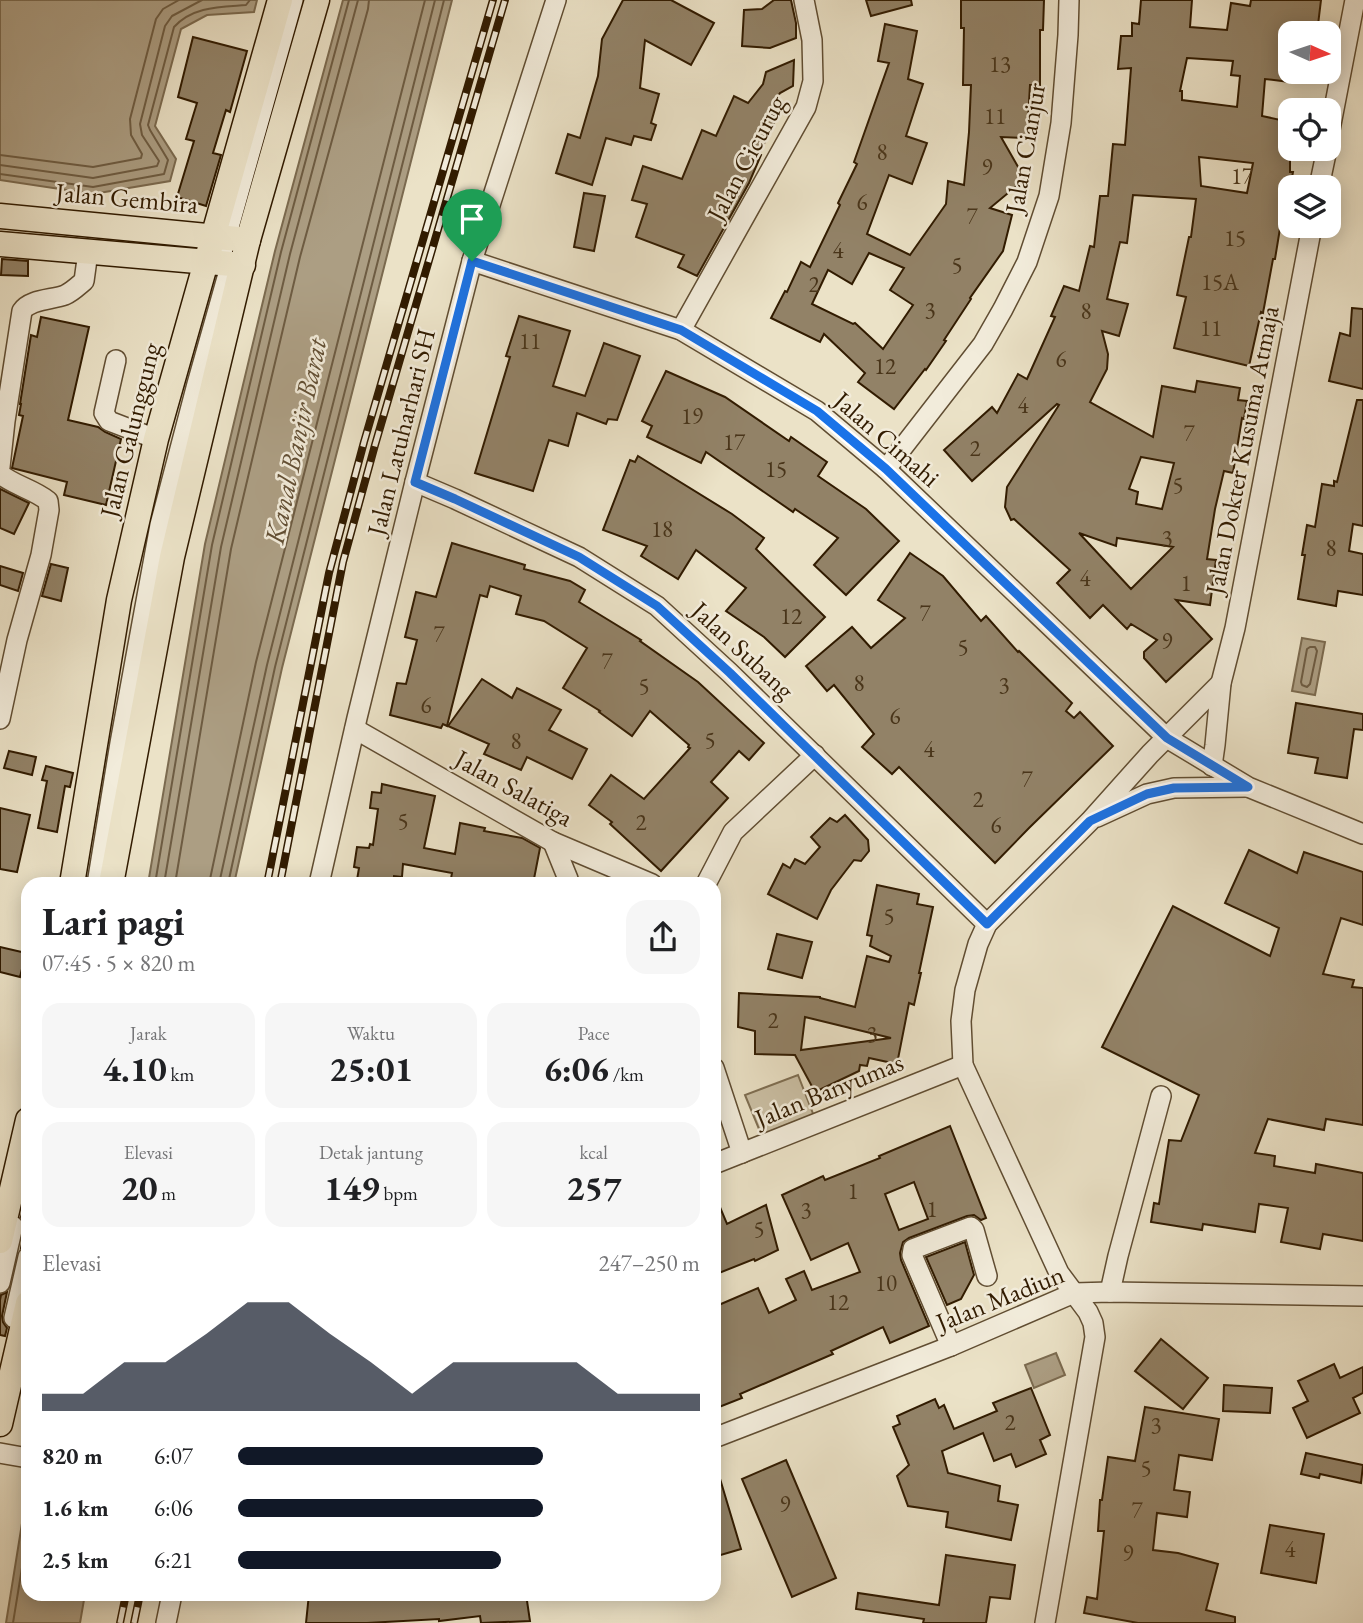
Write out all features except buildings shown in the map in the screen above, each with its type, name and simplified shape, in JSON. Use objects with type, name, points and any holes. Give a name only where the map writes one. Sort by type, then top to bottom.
[{"type":"main road","name":"Jalan Galunggung","points":[[112,877],[229,251],[280,0]]},
{"type":"main road","name":"Jalan Galunggung","points":[[73,877],[119,600],[156,439],[229,251],[317,0]]},
{"type":"main road","name":"Jalan Gembira","points":[[0,216],[229,251]]},
{"type":"main road","points":[[0,244],[88,252],[229,251]]},
{"type":"main road","points":[[0,1241],[21,1150]]},
{"type":"main road","points":[[0,1424],[21,1333]]},
{"type":"street","points":[[98,877],[160,525],[293,0]]},
{"type":"street","points":[[86,877],[139,566],[161,470],[305,0]]},
{"type":"street","name":"Jalan Latuharhari SH","points":[[321,877],[415,482],[472,261],[556,0]]},
{"type":"street","name":"Jalan Cicurug","points":[[681,330],[806,107],[813,81],[812,40],[804,0]]},
{"type":"street","name":"Jalan Cianjur","points":[[886,469],[983,344],[1027,262],[1049,195],[1061,123],[1069,0]]},
{"type":"street","points":[[1336,98],[1355,0]]},
{"type":"street","name":"Jalan Dokter Kusuma Atmaja","points":[[1212,766],[1221,683],[1235,628],[1310,238]]},
{"type":"street","points":[[0,467],[2,420],[22,311],[26,306],[68,294],[84,281],[88,252]]},
{"type":"street","name":"Jalan Cimahi","points":[[472,261],[681,330],[817,411],[886,469],[1167,738],[1248,787]]},
{"type":"street","points":[[116,360],[104,413],[109,421],[156,439]]},
{"type":"street","points":[[0,474],[10,482],[40,494],[48,500],[49,510],[41,555],[9,639],[0,719]]},
{"type":"street","name":"Jalan Subang","points":[[415,482],[579,557],[657,606],[815,755],[987,924]]},
{"type":"street","points":[[1045,1623],[1095,1337],[1088,1312],[1059,1273],[963,1065],[961,1021],[965,990],[978,944],[987,924],[1090,821],[1150,754],[1221,683]]},
{"type":"street","name":"Jalan Salatiga","points":[[355,729],[553,842],[636,877]]},
{"type":"street","points":[[710,877],[733,832],[815,755]]},
{"type":"street","points":[[1090,821],[1147,794],[1174,788],[1248,787],[1363,834]]},
{"type":"street","points":[[553,842],[567,877]]},
{"type":"street","name":"Jalan Banyumas","points":[[721,1161],[963,1065]]},
{"type":"street","points":[[721,1089],[742,1153]]},
{"type":"street","points":[[1110,1292],[1161,1096]]},
{"type":"street","points":[[0,1283],[21,1198]]},
{"type":"street","points":[[951,1346],[912,1255],[913,1249],[971,1227],[986,1276]]},
{"type":"street","points":[[0,1375],[21,1286]]},
{"type":"street","name":"Jalan Madiun","points":[[721,1435],[951,1346],[1074,1293],[1363,1296]]},
{"type":"street","points":[[3,1454],[21,1457]]},
{"type":"street","points":[[166,1623],[171,1601]]},
{"type":"shaded area","points":[[798,1075],[817,1124],[766,1146],[745,1095]]},
{"type":"water","points":[[0,0],[257,0],[254,12],[207,15],[181,29],[155,126],[176,159],[170,181],[93,194],[0,180]]},
{"type":"water","name":"Kanal Banjir Barat","points":[[343,0],[452,0],[282,668],[236,877],[149,877],[205,544],[275,251]]},
{"type":"water","points":[[1302,638],[1325,642],[1315,695],[1292,691]]},
{"type":"water","points":[[1056,1353],[1065,1375],[1034,1388],[1025,1365]]},
{"type":"water","points":[[21,1530],[21,1601],[84,1601],[80,1623],[6,1623]]},
{"type":"railway","points":[[268,877],[329,573],[364,442],[493,0]]},
{"type":"railway","points":[[281,877],[343,562],[505,0]]},
{"type":"railway","points":[[120,1623],[125,1601]]},
{"type":"railway","points":[[134,1623],[139,1601]]},
{"type":"route","points":[[472,261],[681,330],[817,411],[886,469],[1167,738],[1248,787],[1174,788],[1147,794],[1090,821],[987,924],[730,673],[657,606],[579,557],[415,482],[472,261]]}]
